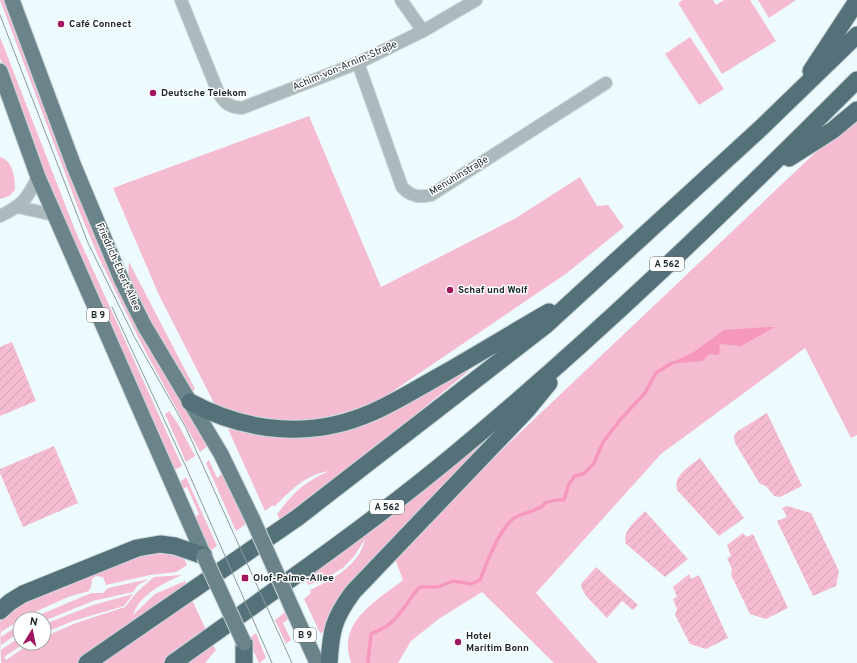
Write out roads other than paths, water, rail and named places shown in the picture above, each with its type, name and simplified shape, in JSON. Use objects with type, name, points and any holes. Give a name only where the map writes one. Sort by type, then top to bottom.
[{"type":"highway","points":[[794,98],[857,1]]},
{"type":"highway","points":[[87,663],[297,518],[509,354],[585,290],[794,98],[857,35]]},
{"type":"highway","name":"A 562","points":[[173,663],[363,526],[456,453],[574,350],[759,178],[857,80]]},
{"type":"highway","points":[[759,178],[833,130],[857,110]]},
{"type":"highway","points":[[190,402],[226,419],[255,427],[275,429],[313,428],[353,420],[374,412],[425,384],[585,290]]},
{"type":"highway","points":[[329,663],[331,633],[340,610],[353,592],[527,410],[574,350]]},
{"type":"highway","points":[[0,611],[10,602],[23,594],[138,548],[160,544],[175,546],[204,556]]},
{"type":"highway","points":[[92,663],[121,640]]},
{"type":"highway","points":[[244,643],[244,663]]},
{"type":"main road","name":"Friedrich-Ebert-Allee","points":[[12,0],[111,256],[144,326],[221,454],[253,520],[317,663]]},
{"type":"main road","name":"B 9","points":[[0,71],[38,177],[54,215],[204,556],[253,663]]},
{"type":"street","name":"Achim-von-Arnim-Straße","points":[[181,0],[222,100],[230,107],[242,108],[358,63],[424,31],[476,0]]},
{"type":"street","points":[[401,0],[424,31]]},
{"type":"street","name":"Menuhinstraße","points":[[358,63],[402,187],[411,194],[420,197],[431,195],[606,83]]},
{"type":"street","points":[[0,216],[18,207],[29,195],[38,177]]},
{"type":"street","points":[[18,207],[35,209],[54,215]]},
{"type":"waterway","points":[[368,663],[371,634],[384,628],[393,621],[420,587],[438,587],[453,581],[471,584],[480,580],[500,535],[512,520],[518,516],[542,507],[545,503],[554,500],[564,500],[569,484],[575,476],[585,473],[594,463],[603,442],[620,420],[645,393],[656,373],[672,363]]},
{"type":"tram line","points":[[0,15],[88,243],[135,338],[186,428],[292,663]]},
{"type":"tram line","points":[[112,307],[186,467],[272,663]]},
{"type":"place","name":"Café Connect","points":[[61,24]]},
{"type":"place","name":"Deutsche Telekom","points":[[153,93]]},
{"type":"place","name":"Schaf und Wolf","points":[[450,290]]},
{"type":"place","name":"Olof-Palme-Allee","points":[[245,578]]},
{"type":"place","name":"Hotel Maritim Bonn","points":[[458,642]]}]
